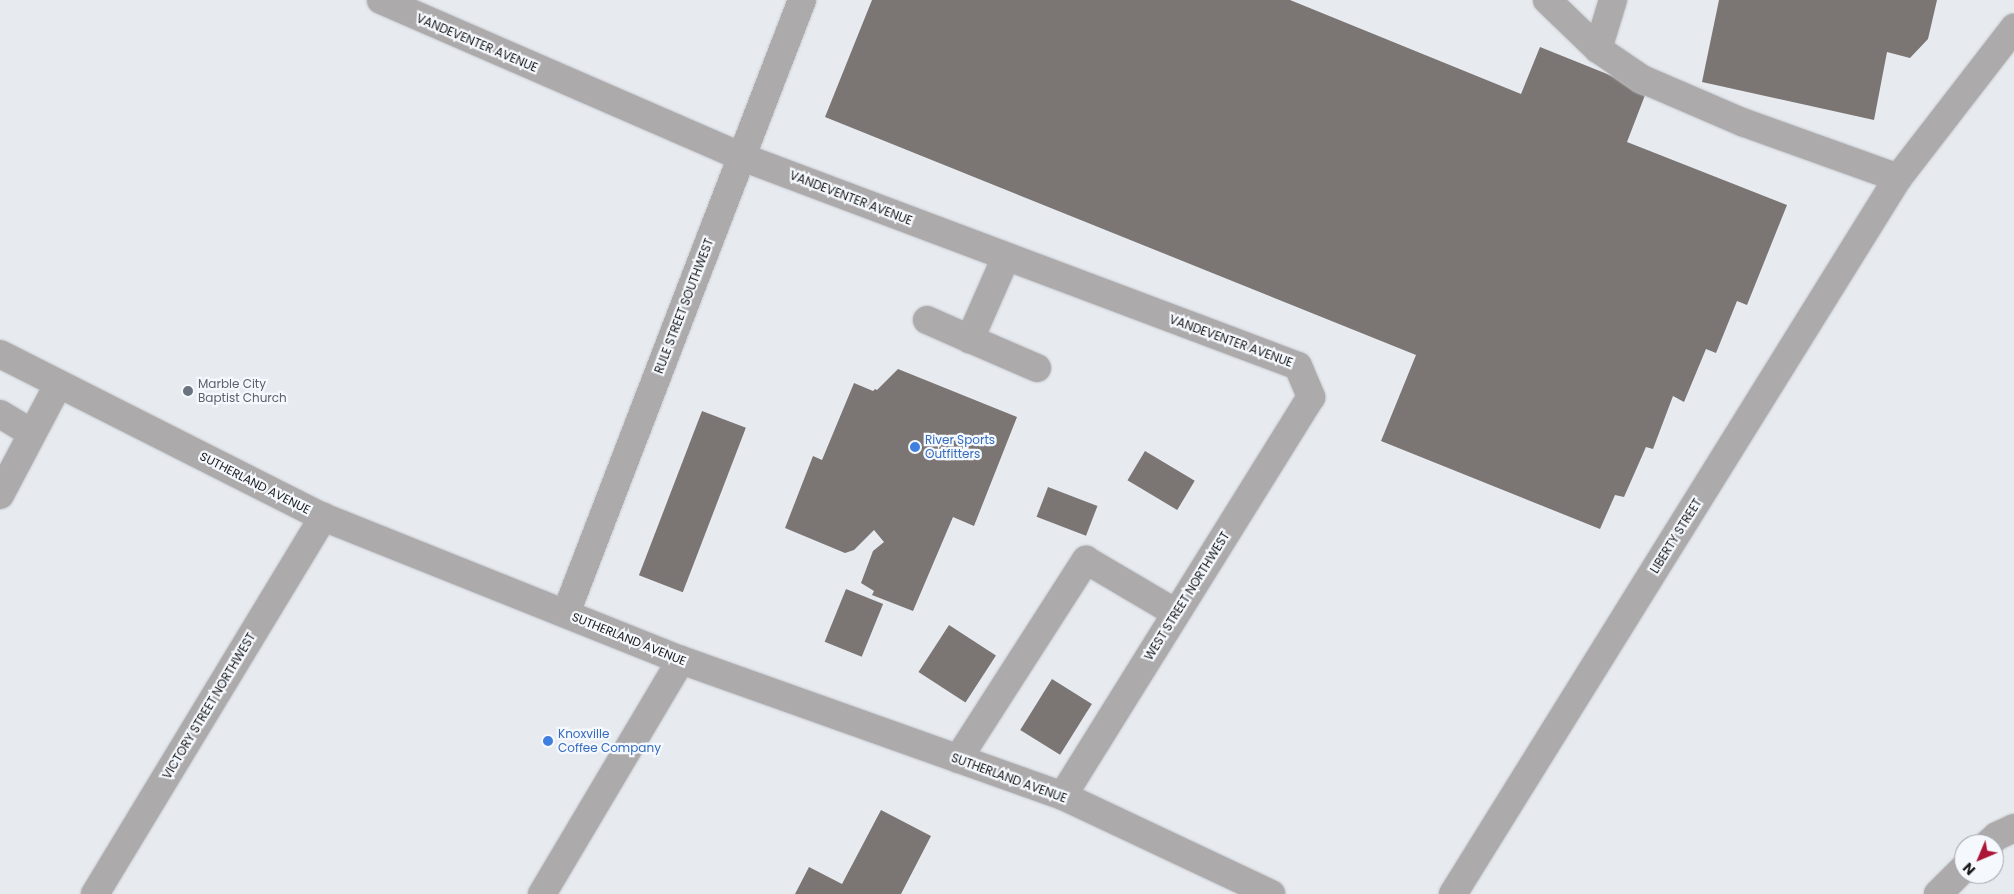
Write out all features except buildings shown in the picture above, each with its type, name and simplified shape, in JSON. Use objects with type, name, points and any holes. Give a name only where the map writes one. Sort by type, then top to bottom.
[{"type":"street","name":"VANDEVENTER AVENUE","points":[[381,0],[742,157],[1298,366],[1311,397]]},
{"type":"street","name":"RULE STREET SOUTHWEST","points":[[566,612],[802,0]]},
{"type":"street","points":[[1547,0],[1598,49],[1642,79],[1742,122],[1898,178]]},
{"type":"street","points":[[1598,49],[1613,0]]},
{"type":"street","name":"LIBERTY STREET","points":[[1453,894],[1898,178],[2014,28]]},
{"type":"street","points":[[970,339],[1006,256]]},
{"type":"street","points":[[927,320],[1037,368]]},
{"type":"street","name":"SUTHERLAND AVENUE","points":[[0,354],[322,517],[566,612],[682,660],[1063,796],[1271,894]]},
{"type":"street","points":[[1,489],[58,385]]},
{"type":"street","name":"WEST STREET NORTHWEST","points":[[1063,796],[1311,397]]},
{"type":"street","points":[[0,414],[32,433]]},
{"type":"street","name":"VICTORY STREET NORTHWEST","points":[[95,894],[322,517]]},
{"type":"street","points":[[958,759],[1086,560],[1176,613]]},
{"type":"street","points":[[542,894],[682,660]]},
{"type":"street","points":[[2000,834],[2014,828]]},
{"type":"street","points":[[1938,894],[1954,878]]},
{"type":"place","name":"Marble City Baptist Church","points":[[188,391]]},
{"type":"place","name":"River Sports Outfitters","points":[[915,447]]},
{"type":"place","name":"Knoxville Coffee Company","points":[[548,741]]}]
